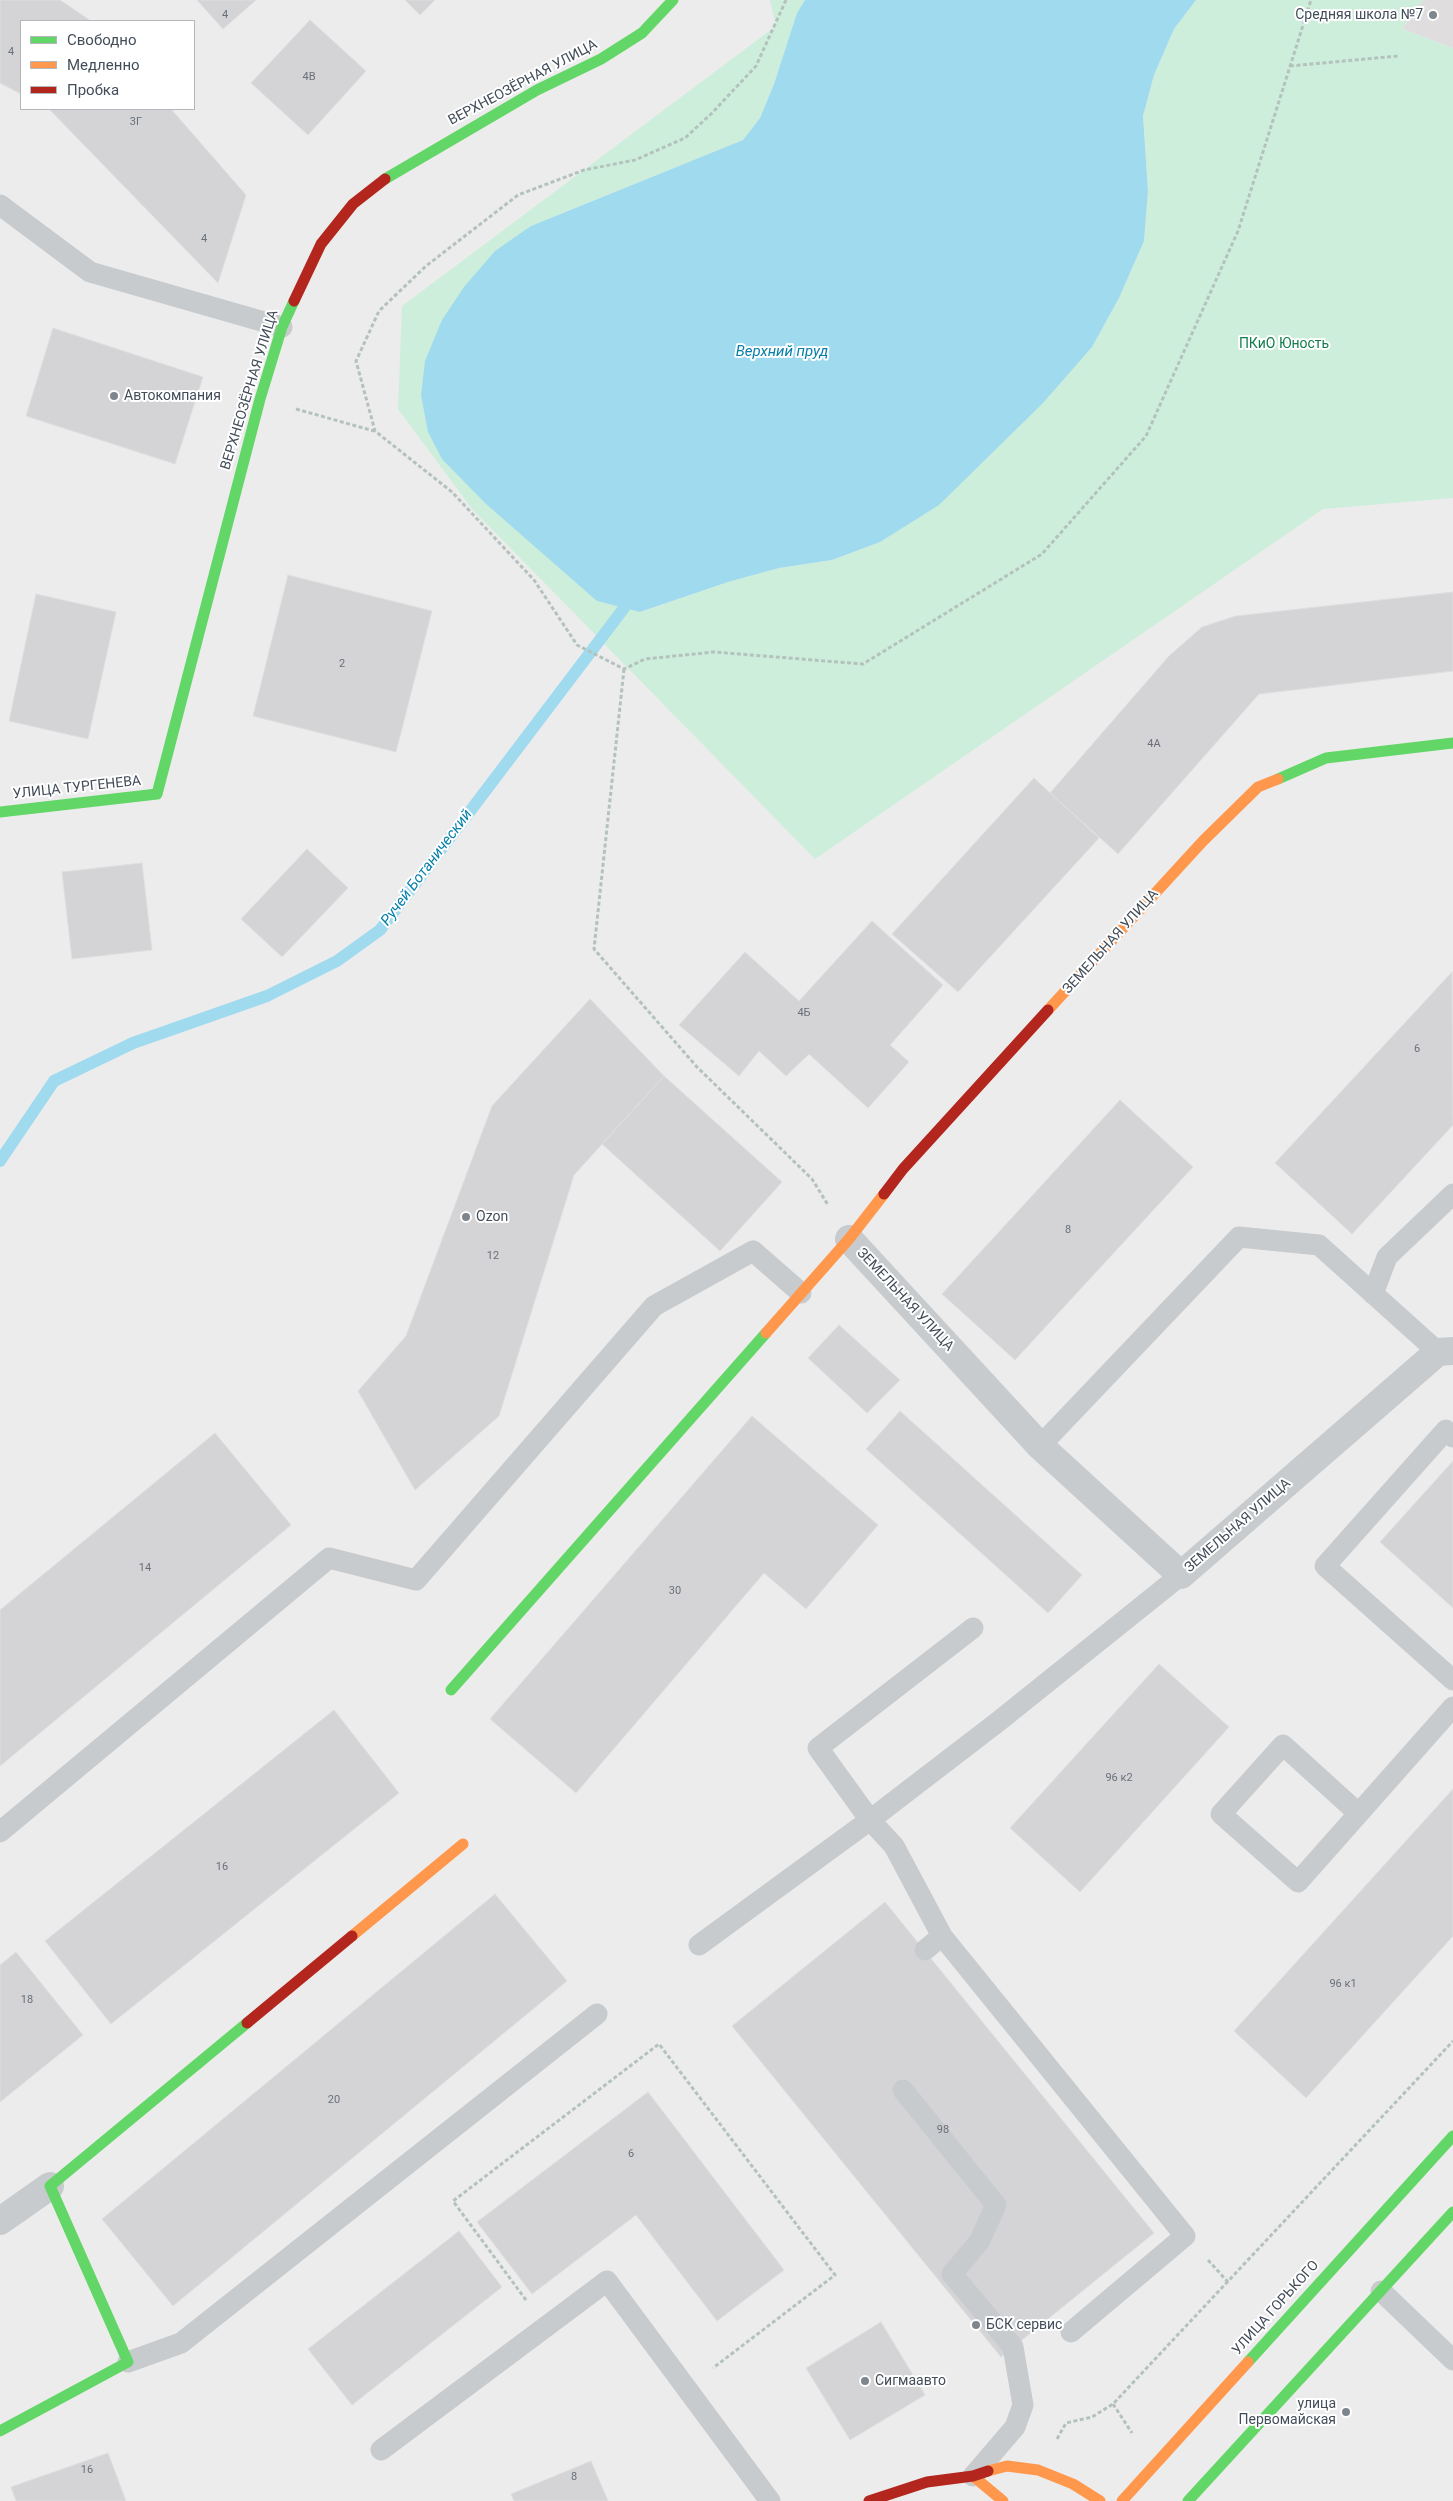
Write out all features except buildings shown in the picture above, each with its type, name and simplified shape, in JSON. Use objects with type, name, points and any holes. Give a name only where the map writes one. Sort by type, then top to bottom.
[{"type":"street","name":"ВЕРХНЕОЗЁРНАЯ УЛИЦА","points":[[157,794],[260,399],[282,326],[320,244],[353,204],[395,172],[537,90],[609,54],[642,33],[673,0]]},
{"type":"street","name":"ЗЕМЕЛЬНАЯ УЛИЦА","points":[[1446,1351],[1181,1575],[1040,1446],[849,1239],[903,1169],[1203,841],[1258,787],[1326,758],[1453,743]]},
{"type":"street","name":"УЛИЦА ТУРГЕНЕВА","points":[[0,812],[157,794]]},
{"type":"street","points":[[451,1690],[849,1239]]},
{"type":"street","points":[[0,2221],[50,2186],[463,1844]]},
{"type":"street","name":"УЛИЦА ГОРЬКОГО","points":[[1122,2501],[1453,2136]]},
{"type":"street","points":[[0,2431],[128,2362],[50,2186]]},
{"type":"street","points":[[1188,2501],[1453,2212]]},
{"type":"street","points":[[869,2501],[927,2482],[973,2476],[1007,2466],[1038,2470],[1072,2484],[1100,2501]]},
{"type":"street","points":[[973,2476],[1003,2501]]},
{"type":"lane","points":[[0,205],[90,272],[282,326]]},
{"type":"lane","points":[[1373,1294],[1386,1256],[1453,1194]]},
{"type":"lane","points":[[1040,1446],[1239,1237],[1320,1245],[1373,1294],[1446,1351]]},
{"type":"lane","points":[[0,1832],[330,1558],[416,1580],[654,1306],[752,1251],[801,1292]]},
{"type":"lane","points":[[1453,1437],[1446,1430],[1325,1566],[1453,1680]]},
{"type":"lane","points":[[699,1945],[870,1820],[1007,1715],[1181,1575]]},
{"type":"lane","points":[[973,1628],[818,1748],[870,1820],[894,1846],[942,1936],[1185,2236],[1071,2332]]},
{"type":"lane","points":[[1358,1813],[1283,1745],[1221,1814],[1298,1882],[1453,1707]]},
{"type":"lane","points":[[925,1950],[942,1936]]},
{"type":"lane","points":[[128,2362],[181,2343],[597,2014]]},
{"type":"lane","points":[[903,2090],[996,2205],[979,2242],[952,2274],[1012,2347],[1023,2405],[1015,2427],[973,2476]]},
{"type":"lane","points":[[381,2450],[607,2281],[770,2501]]},
{"type":"lane","points":[[1381,2291],[1453,2360]]},
{"type":"path","points":[[375,431],[356,361],[379,311],[426,266],[518,195],[584,170],[635,160],[685,138],[712,114],[756,66],[786,0]]},
{"type":"path","points":[[624,669],[645,659],[714,652],[863,664],[1042,554],[1146,436],[1238,231],[1311,0]]},
{"type":"path","points":[[1290,66],[1398,56]]},
{"type":"path","points":[[260,399],[375,431],[452,492],[534,580],[577,645],[624,669]]},
{"type":"path","points":[[624,669],[594,949],[697,1067],[812,1179],[849,1239]]},
{"type":"path","points":[[1038,2470],[1066,2423],[1092,2417],[1113,2404],[1453,2041]]},
{"type":"path","points":[[546,2327],[453,2201],[659,2044],[835,2275],[687,2388]]},
{"type":"shaded area","name":"Средняя школа №7","points":[[1423,0],[1453,0],[1453,48],[1402,29]]},
{"type":"green space","name":"ПКиО Юность","points":[[770,0],[805,0],[797,14],[774,84],[760,118],[743,140],[531,226],[597,601],[641,612],[728,582],[779,568],[832,560],[880,542],[1092,347],[1119,298],[1144,241],[1148,191],[1143,116],[1154,75],[1174,29],[1196,0],[1423,0],[1402,29],[1453,48],[1453,498],[1323,509],[815,859],[472,509],[398,409],[402,306],[776,26]]},
{"type":"water","name":"Верхний пруд","points":[[805,0],[1196,0],[1174,29],[1154,75],[1143,116],[1148,191],[1144,241],[1119,298],[1092,347],[1042,404],[939,505],[880,542],[832,560],[779,568],[728,582],[640,612],[597,601],[485,503],[442,459],[428,432],[421,395],[425,361],[442,320],[464,287],[495,251],[531,226],[743,140],[760,118],[774,84],[797,13]]},
{"type":"waterway","name":"Ручей Ботанический","points":[[0,1161],[54,1081],[133,1043],[267,996],[337,961],[380,930],[624,608]]},
{"type":"traffic: fast","points":[[385,179],[537,90],[601,59],[642,33],[673,0]]},
{"type":"traffic: fast","points":[[0,812],[157,794],[260,399],[282,327],[294,301]]},
{"type":"traffic: fast","points":[[1278,779],[1326,758],[1453,743]]},
{"type":"traffic: fast","points":[[451,1690],[766,1333]]},
{"type":"traffic: fast","points":[[0,2431],[128,2362],[50,2186],[247,2023]]},
{"type":"traffic: fast","points":[[1248,2362],[1453,2136]]},
{"type":"traffic: fast","points":[[1188,2501],[1453,2212]]},
{"type":"traffic: slow","points":[[1048,1010],[1203,841],[1258,787],[1278,779]]},
{"type":"traffic: slow","points":[[766,1333],[849,1239],[884,1194]]},
{"type":"traffic: slow","points":[[352,1936],[463,1844]]},
{"type":"traffic: slow","points":[[1122,2501],[1248,2362]]},
{"type":"traffic: slow","points":[[988,2471],[1007,2466],[1038,2470],[1073,2484],[1100,2501]]},
{"type":"traffic: slow","points":[[973,2476],[1003,2501]]},
{"type":"traffic: jam","points":[[294,301],[321,244],[353,204],[385,179]]},
{"type":"traffic: jam","points":[[884,1194],[903,1169],[1048,1010]]},
{"type":"traffic: jam","points":[[247,2023],[352,1936]]},
{"type":"traffic: jam","points":[[869,2501],[927,2482],[973,2476],[988,2471]]},
{"type":"place","name":"Средняя школа №7","points":[[1433,15]]},
{"type":"place","name":"Автокомпания","points":[[114,396]]},
{"type":"place","name":"Ozon","points":[[466,1217]]},
{"type":"place","name":"БСК сервис","points":[[976,2325]]},
{"type":"place","name":"Сигмаавто","points":[[865,2381]]},
{"type":"place","name":"улица Первомайская","points":[[1346,2412]]}]
